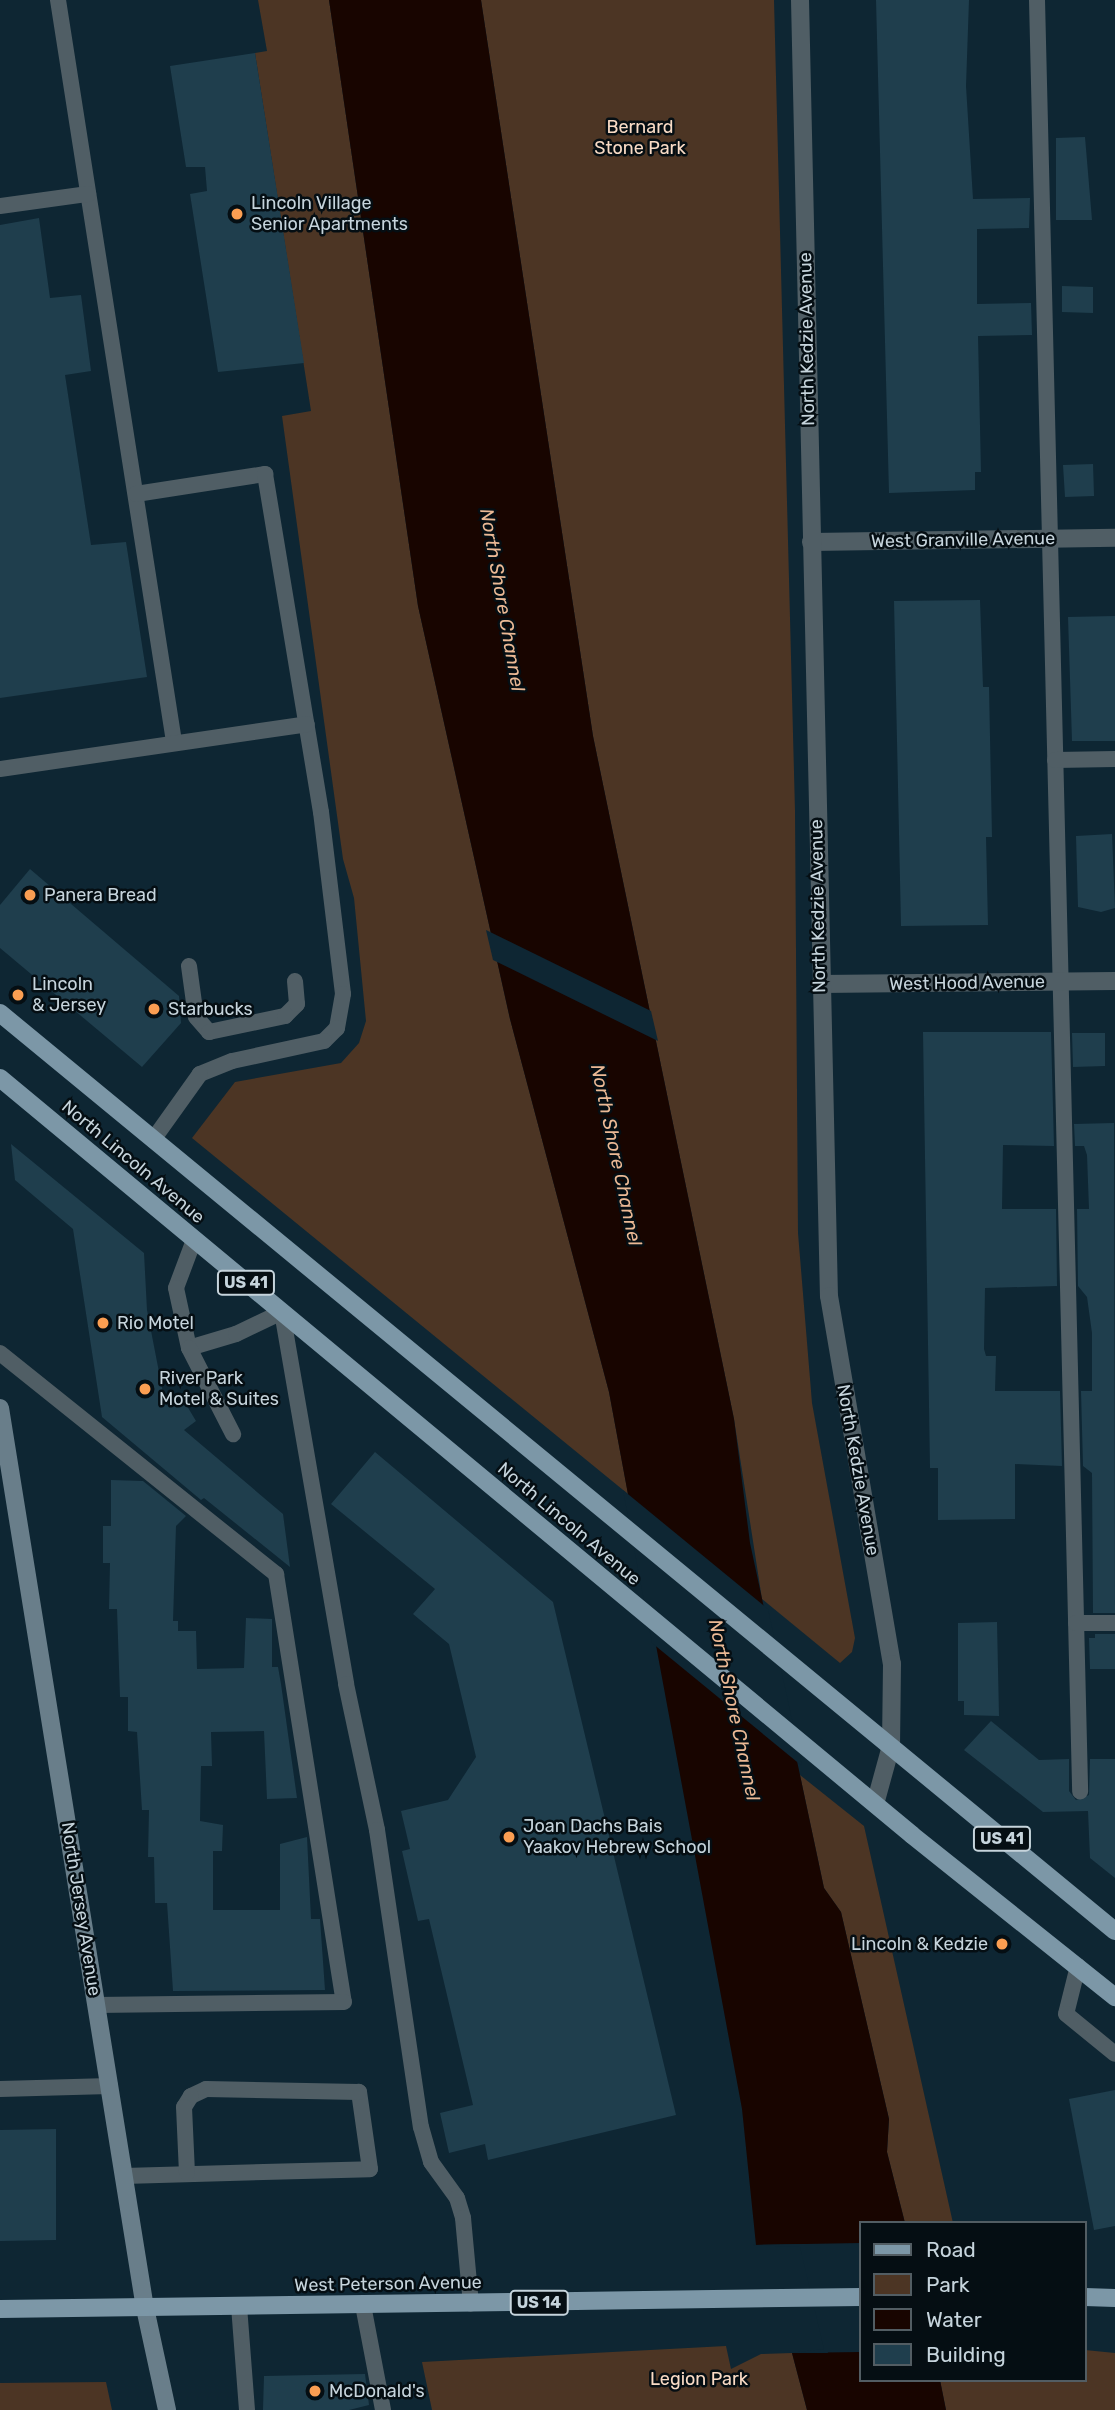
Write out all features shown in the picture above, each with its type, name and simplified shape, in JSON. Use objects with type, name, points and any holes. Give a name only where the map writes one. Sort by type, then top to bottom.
[{"type":"main road","name":"North Lincoln Avenue","points":[[0,1013],[1115,1931]]},
{"type":"main road","name":"North Lincoln Avenue","points":[[0,1078],[559,1545],[1115,1997]]},
{"type":"main road","name":"North Jersey Avenue","points":[[0,1408],[2,1440],[145,2308],[167,2410]]},
{"type":"main road","name":"West Peterson Avenue","points":[[0,2309],[860,2297]]},
{"type":"main road","points":[[1087,2298],[1115,2298]]},
{"type":"street","name":"North Kedzie Avenue","points":[[800,0],[829,1296],[892,1664],[891,1746],[875,1804]]},
{"type":"street","name":"West Granville Avenue","points":[[811,542],[1115,538]]},
{"type":"street","name":"West Hood Avenue","points":[[820,984],[1115,981]]},
{"type":"lane","points":[[58,0],[174,742]]},
{"type":"lane","points":[[1037,0],[1080,1791]]},
{"type":"lane","points":[[0,206],[88,194]]},
{"type":"lane","points":[[136,494],[265,474],[334,905],[343,1013],[324,1041],[232,1061],[200,1074],[153,1140]]},
{"type":"lane","points":[[0,769],[307,724]]},
{"type":"lane","points":[[1055,760],[1115,759]]},
{"type":"lane","points":[[189,966],[196,1017],[209,1032],[285,1016],[296,1003],[295,981]]},
{"type":"lane","points":[[194,1240],[176,1287],[189,1348],[233,1434]]},
{"type":"lane","points":[[189,1348],[236,1334],[282,1312],[346,1684],[377,1830],[422,2127],[431,2162],[457,2198],[463,2218],[471,2304]]},
{"type":"lane","points":[[0,1353],[276,1574],[344,2002],[96,2005]]},
{"type":"lane","points":[[1076,1623],[1115,1623]]},
{"type":"lane","points":[[1078,1966],[1066,2014],[1115,2054]]},
{"type":"lane","points":[[0,2089],[110,2086]]},
{"type":"lane","points":[[124,2176],[370,2169],[359,2092],[206,2089],[191,2096],[184,2107],[187,2173]]},
{"type":"lane","points":[[363,2305],[383,2410]]},
{"type":"lane","points":[[239,2306],[247,2410]]},
{"type":"green space","points":[[258,0],[329,0],[418,606],[510,1019],[609,1392],[628,1494],[192,1138],[235,1082],[341,1063],[359,1043],[366,1021],[354,898],[343,859],[282,416],[311,411],[255,53],[267,51]]},
{"type":"green space","name":"Bernard Stone Park","points":[[481,0],[774,0],[795,811],[798,1233],[812,1403],[855,1638],[852,1652],[840,1663],[762,1599],[734,1419],[593,736]]},
{"type":"green space","points":[[800,1775],[864,1826],[953,2221],[904,2221],[887,2152],[889,2119],[841,1912],[824,1888]]},
{"type":"green space","name":"Legion Park","points":[[726,2346],[731,2369],[761,2354],[792,2353],[807,2410],[432,2410],[422,2362]]},
{"type":"green space","points":[[1087,2350],[1115,2353],[1115,2410],[946,2410],[940,2382],[1087,2382]]},
{"type":"green space","points":[[106,2382],[112,2410],[0,2410],[0,2383]]},
{"type":"water","name":"North Shore Channel","points":[[329,0],[481,0],[593,736],[734,1419],[750,1543],[824,1888],[841,1912],[889,2119],[887,2152],[904,2221],[860,2221],[860,2382],[940,2382],[946,2410],[807,2410],[792,2353],[828,2353],[803,2244],[756,2245],[742,2109],[609,1392],[510,1019],[418,606]]},
{"type":"pier","points":[[486,930],[651,1011],[658,1041],[493,960]]},
{"type":"pier","points":[[623,1490],[768,1609],[802,1766],[652,1643]]},
{"type":"pier","points":[[860,2243],[860,2352],[789,2353],[824,2349],[800,2247],[752,2245]]},
{"type":"building","points":[[876,0],[969,0],[966,86],[973,199],[1030,198],[1029,228],[977,229],[977,304],[1031,303],[1032,335],[978,336],[981,472],[975,472],[975,490],[889,493]]},
{"type":"building","name":"Lincoln Village Senior Apartments","points":[[255,53],[304,363],[218,372],[190,194],[207,191],[205,167],[186,167],[170,66]]},
{"type":"building","points":[[1085,137],[1092,220],[1056,220],[1056,138]]},
{"type":"building","points":[[39,218],[50,298],[81,295],[91,371],[65,375],[91,545],[126,542],[147,677],[0,698],[0,225]]},
{"type":"building","points":[[1062,286],[1093,287],[1093,313],[1062,312]]},
{"type":"building","points":[[1093,464],[1094,496],[1065,497],[1063,465]]},
{"type":"building","points":[[980,600],[983,687],[989,687],[992,837],[986,837],[988,925],[901,926],[894,601]]},
{"type":"building","points":[[1115,616],[1115,741],[1072,741],[1068,617]]},
{"type":"building","points":[[1112,834],[1115,908],[1101,912],[1078,907],[1076,836]]},
{"type":"building","points":[[30,869],[179,996],[181,1023],[142,1067],[0,948],[0,905]]},
{"type":"building","points":[[923,1032],[1051,1032],[1054,1146],[1003,1145],[1002,1209],[1056,1209],[1057,1286],[985,1288],[984,1349],[986,1356],[996,1356],[995,1391],[1060,1391],[1062,1466],[1015,1464],[1015,1519],[938,1520],[938,1468],[930,1468]]},
{"type":"building","points":[[1072,1033],[1105,1033],[1105,1066],[1073,1067]]},
{"type":"building","points":[[1114,1123],[1115,1613],[1093,1613],[1092,1473],[1083,1466],[1081,1391],[1092,1391],[1092,1333],[1087,1297],[1078,1286],[1077,1209],[1089,1209],[1087,1155],[1084,1146],[1075,1146],[1074,1124]]},
{"type":"building","points":[[11,1144],[144,1253],[147,1310],[165,1403],[181,1396],[196,1421],[184,1430],[283,1514],[290,1567],[204,1498],[201,1500],[102,1417],[73,1229],[15,1180]]},
{"type":"building","points":[[375,1452],[553,1602],[676,2115],[488,2160],[485,2144],[449,2153],[440,2113],[473,2105],[429,1919],[418,1921],[402,1851],[410,1849],[401,1811],[448,1800],[476,1757],[449,1644],[413,1614],[435,1589],[331,1504]]},
{"type":"building","points":[[111,1480],[143,1481],[186,1516],[176,1526],[173,1621],[178,1621],[178,1631],[196,1631],[197,1669],[244,1668],[246,1618],[272,1619],[272,1667],[278,1667],[297,1798],[267,1799],[264,1731],[211,1732],[212,1766],[201,1766],[200,1821],[223,1825],[222,1851],[213,1851],[213,1910],[280,1910],[280,1844],[307,1837],[311,1919],[320,1919],[325,1990],[173,1991],[167,1903],[155,1903],[154,1857],[148,1857],[149,1810],[142,1810],[137,1732],[128,1731],[128,1697],[120,1697],[117,1609],[109,1609],[110,1563],[103,1563],[103,1526],[111,1526]]},
{"type":"building","points":[[997,1622],[999,1716],[964,1715],[964,1701],[958,1701],[958,1623]]},
{"type":"building","points":[[1095,1634],[1115,1634],[1115,1669],[1090,1669],[1089,1638],[1095,1638]]},
{"type":"building","points":[[991,1721],[1039,1760],[1069,1759],[1069,1791],[1076,1800],[1089,1795],[1090,1759],[1115,1759],[1115,1878],[1090,1858],[1088,1811],[1043,1812],[964,1750]]},
{"type":"building","points":[[1115,2090],[1115,2226],[1094,2230],[1069,2099]]},
{"type":"building","points":[[56,2129],[56,2240],[0,2241],[0,2130]]},
{"type":"building","name":"McDonald's","points":[[365,2374],[369,2405],[349,2410],[263,2410],[264,2376]]},
{"type":"place","name":"Lincoln Village Senior Apartments","points":[[237,214]]},
{"type":"place","name":"Panera Bread","points":[[30,895]]},
{"type":"place","name":"Lincoln & Jersey","points":[[18,995]]},
{"type":"place","name":"Starbucks","points":[[154,1009]]},
{"type":"place","name":"Rio Motel","points":[[103,1323]]},
{"type":"place","name":"River Park Motel & Suites","points":[[145,1389]]},
{"type":"place","name":"Joan Dachs Bais Yaakov Hebrew School","points":[[509,1837]]},
{"type":"place","name":"Lincoln & Kedzie","points":[[1002,1944]]},
{"type":"place","name":"McDonald's","points":[[315,2391]]}]
